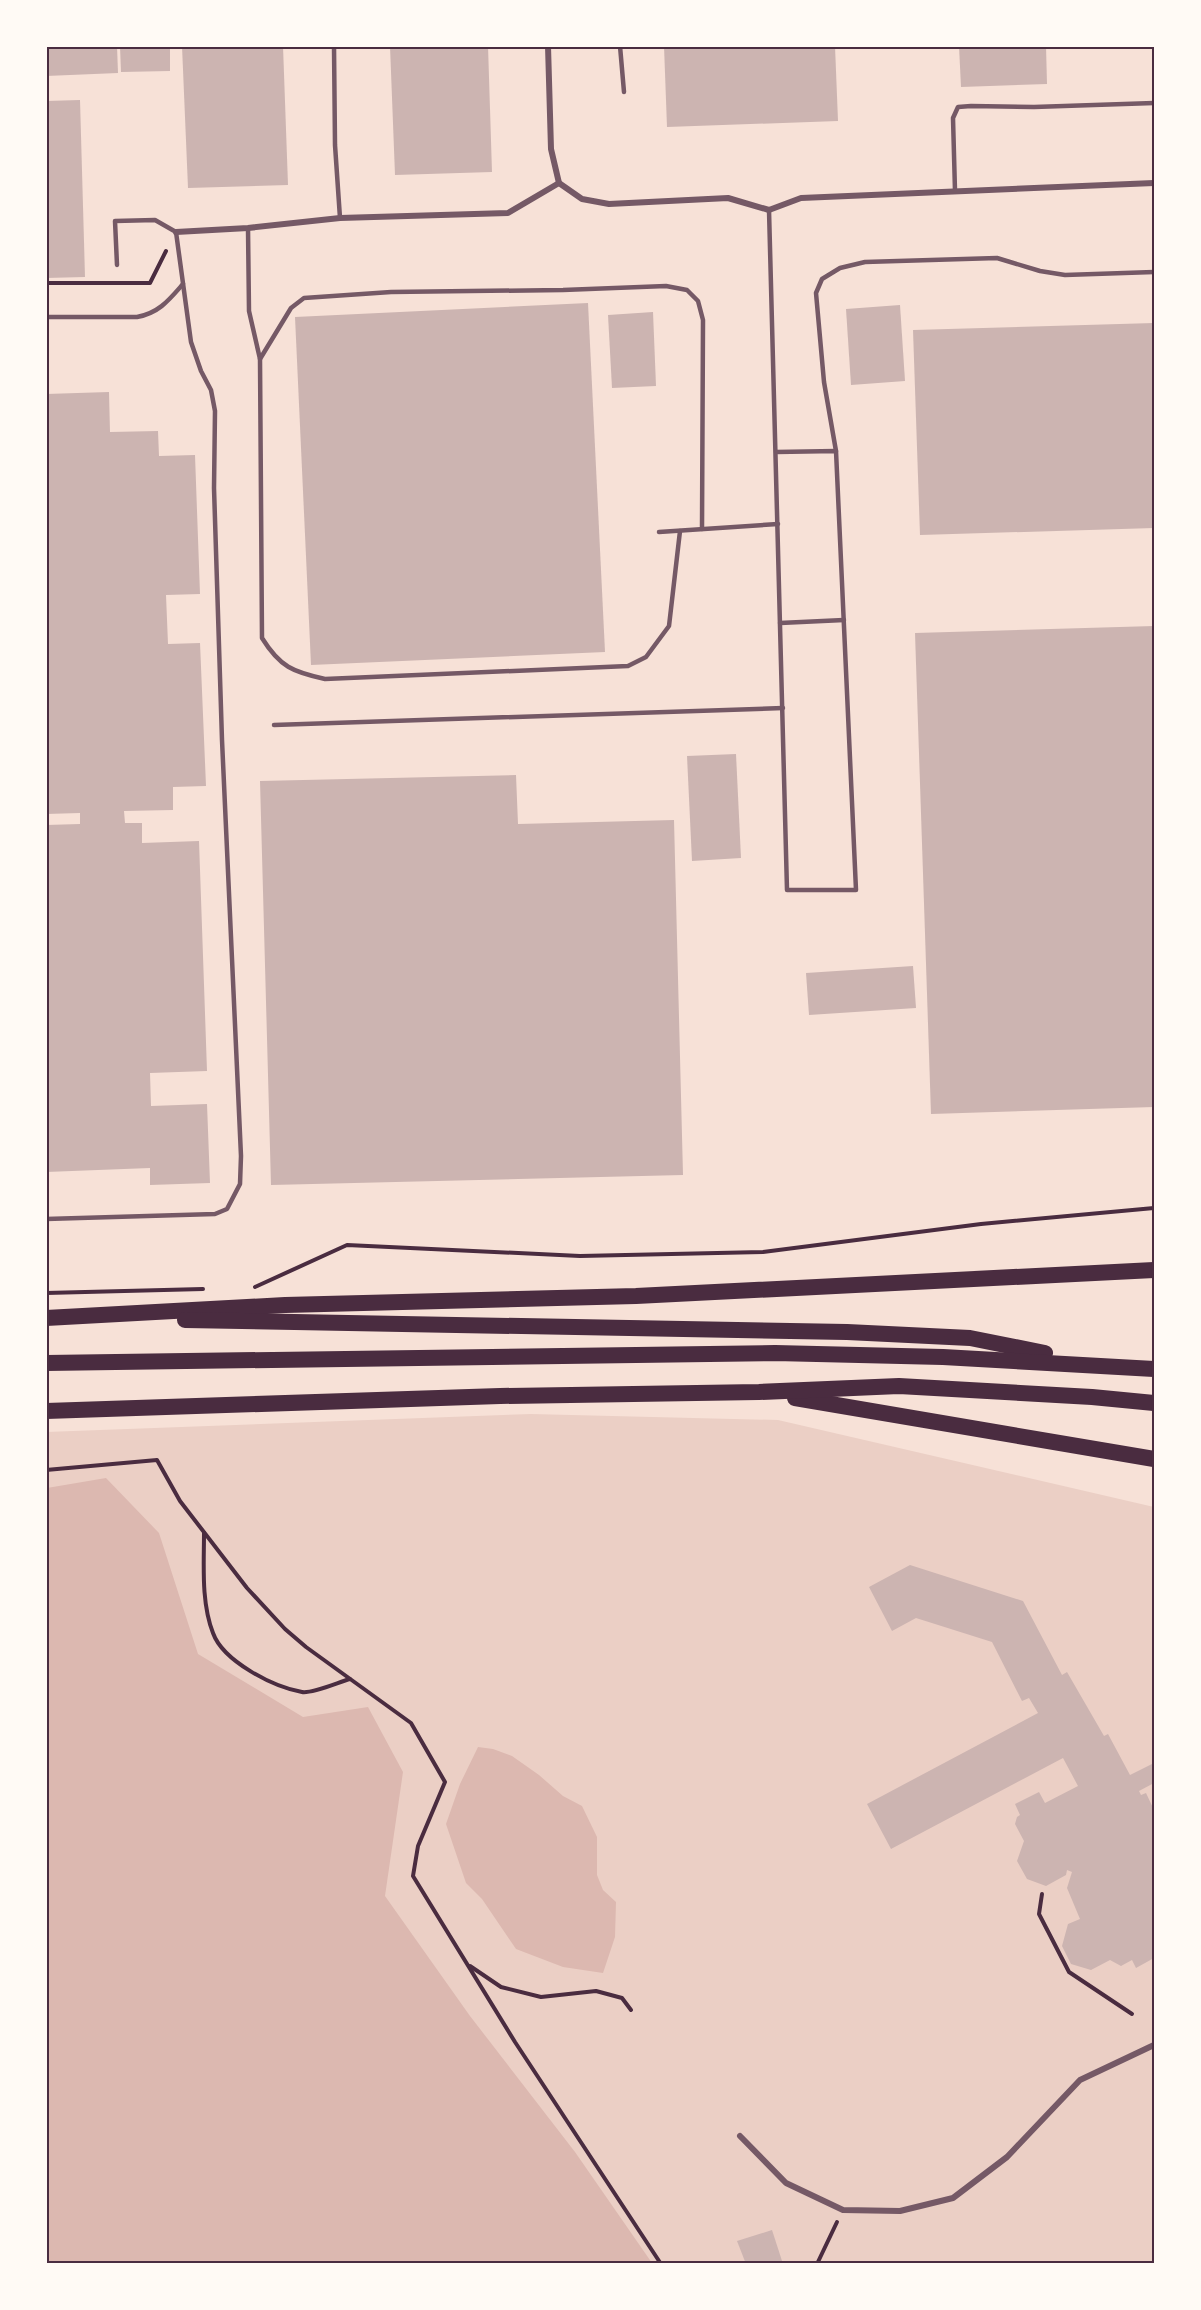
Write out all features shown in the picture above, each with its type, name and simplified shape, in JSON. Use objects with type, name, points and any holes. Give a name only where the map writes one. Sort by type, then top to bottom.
[{"type":"highway","points":[[46,1318],[285,1305],[636,1296],[1155,1270]]},
{"type":"highway","points":[[73,1317],[635,1330],[847,1332],[970,1338],[1104,1365]]},
{"type":"highway","points":[[46,1363],[775,1353],[943,1356],[1155,1369]]},
{"type":"highway","points":[[46,1411],[489,1396],[759,1392],[899,1386],[1092,1397],[1155,1403]]},
{"type":"highway","points":[[759,1392],[1155,1460]]},
{"type":"street","points":[[548,46],[551,149],[559,183],[582,199],[609,204],[728,198],[769,210],[801,198],[1155,183]]},
{"type":"street","points":[[176,232],[248,228],[340,218],[508,213],[559,183]]},
{"type":"street","points":[[740,2136],[786,2183],[843,2210],[900,2211],[953,2198],[1007,2157],[1080,2080],[1155,2045]]},
{"type":"lane","points":[[334,46],[335,145],[340,218]]},
{"type":"lane","points":[[620,46],[624,92]]},
{"type":"lane","points":[[955,191],[953,118],[958,107],[1155,103]]},
{"type":"lane","points":[[769,210],[787,890],[856,890],[836,451],[824,382],[816,294],[822,279],[840,268],[865,262],[997,258],[1040,272],[1065,275],[1155,272]]},
{"type":"lane","points":[[46,1219],[215,1214],[227,1209],[240,1184],[241,1156],[222,740],[215,511],[215,411],[211,390],[201,371],[191,342],[176,232],[155,220],[115,221],[117,265]]},
{"type":"lane","points":[[248,228],[249,311],[260,359],[262,638],[284,666],[300,674],[325,679],[628,666],[646,657],[669,626],[680,531]]},
{"type":"lane","points":[[46,317],[150,314],[163,306],[183,284]]},
{"type":"lane","points":[[260,359],[291,308],[304,298],[391,292],[666,286],[687,290],[698,301],[702,320],[702,529]]},
{"type":"lane","points":[[776,452],[836,451]]},
{"type":"lane","points":[[659,532],[778,524]]},
{"type":"lane","points":[[780,623],[844,620]]},
{"type":"lane","points":[[274,725],[783,708]]},
{"type":"path","points":[[244,1288],[255,1287],[347,1245],[580,1256],[763,1252],[981,1224],[1155,1208]]},
{"type":"path","points":[[46,1293],[209,1289]]},
{"type":"path","points":[[46,1470],[157,1460],[180,1501],[204,1533],[247,1588],[285,1629],[411,1723],[445,1782],[418,1845],[413,1876],[557,2108],[661,2264]]},
{"type":"path","points":[[204,1533],[207,1604],[213,1634],[227,1654],[266,1680],[304,1693],[351,1679]]},
{"type":"path","points":[[1042,1894],[1039,1914],[1069,1972],[1132,2014]]},
{"type":"path","points":[[466,1963],[501,1987],[541,1997],[596,1991],[622,1998],[631,2010]]},
{"type":"path","points":[[817,2264],[843,2210]]},
{"type":"shaded area","points":[[531,1414],[778,1420],[1154,1507],[1154,2263],[47,2263],[46,1432]]},
{"type":"shaded area","points":[[106,1478],[159,1533],[198,1654],[303,1717],[368,1707],[403,1772],[385,1896],[470,2016],[575,2152],[652,2263],[47,2263],[47,1488]]},
{"type":"shaded area","points":[[478,1747],[493,1749],[512,1756],[563,1796],[582,1806],[597,1837],[597,1875],[603,1890],[616,1902],[615,1937],[603,1973],[563,1967],[516,1949],[482,1899],[466,1883],[446,1824],[460,1784]]},
{"type":"building","points":[[46,46],[117,46],[118,73],[46,76]]},
{"type":"building","points":[[120,46],[170,46],[170,71],[121,72]]},
{"type":"building","points":[[182,46],[283,46],[288,185],[188,188]]},
{"type":"building","points":[[390,46],[488,46],[492,172],[395,175]]},
{"type":"building","points":[[664,46],[835,46],[838,121],[667,127]]},
{"type":"building","points":[[959,46],[1046,46],[1047,84],[961,87]]},
{"type":"building","points":[[80,100],[85,277],[46,278],[46,101]]},
{"type":"building","points":[[588,303],[605,652],[311,665],[295,317]]},
{"type":"building","points":[[900,305],[905,381],[851,385],[846,309]]},
{"type":"building","points":[[653,312],[656,386],[612,388],[608,315]]},
{"type":"building","points":[[1154,323],[1154,528],[920,535],[913,330]]},
{"type":"building","points":[[109,392],[110,432],[158,431],[159,456],[195,455],[200,594],[166,595],[168,644],[200,643],[206,786],[173,787],[173,810],[124,811],[125,823],[142,823],[142,843],[199,841],[207,1071],[150,1073],[151,1106],[207,1104],[210,1183],[150,1185],[150,1168],[46,1172],[46,825],[80,824],[80,813],[46,814],[46,394]]},
{"type":"building","points":[[1154,626],[1154,1107],[931,1114],[915,633]]},
{"type":"building","points":[[736,754],[741,858],[692,861],[687,756]]},
{"type":"building","points":[[516,775],[518,824],[674,820],[683,1175],[271,1185],[260,781]]},
{"type":"building","points":[[913,966],[916,1008],[809,1015],[806,973]]},
{"type":"building","points":[[910,1565],[1023,1601],[1062,1675],[1067,1672],[1104,1736],[1108,1734],[1130,1775],[1152,1764],[1154,1783],[1139,1791],[1141,1795],[1146,1793],[1154,1810],[1154,1958],[1136,1968],[1132,1960],[1121,1966],[1110,1960],[1091,1970],[1071,1964],[1062,1946],[1068,1924],[1080,1919],[1067,1888],[1072,1872],[1067,1870],[1066,1875],[1046,1886],[1027,1879],[1017,1861],[1024,1841],[1015,1824],[1020,1815],[1015,1804],[1039,1792],[1045,1803],[1078,1786],[1063,1758],[891,1849],[867,1804],[1038,1713],[1029,1698],[1022,1701],[992,1642],[916,1618],[892,1631],[869,1587]]},
{"type":"building","points":[[772,2230],[783,2264],[746,2264],[737,2241]]}]
